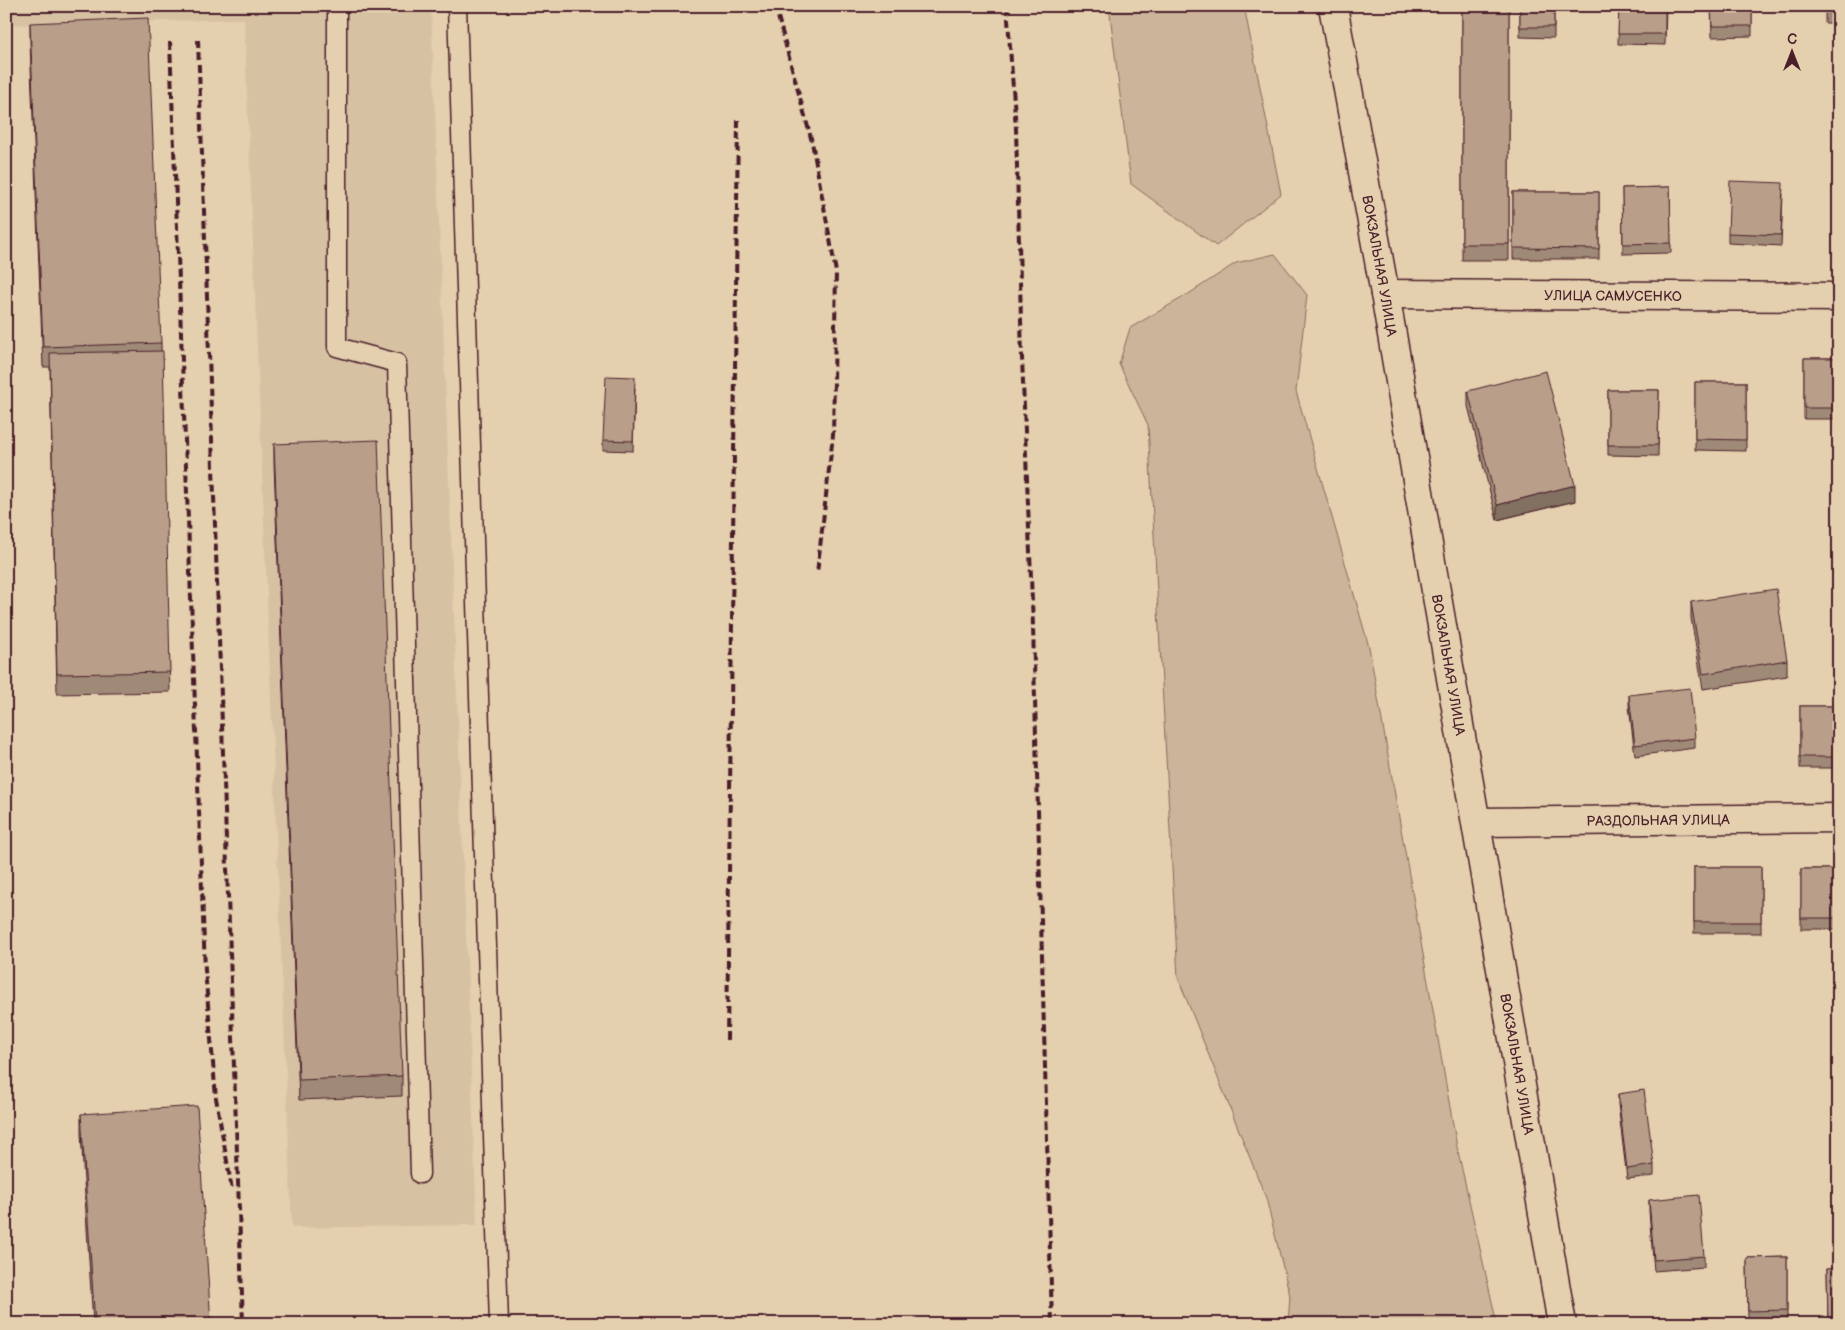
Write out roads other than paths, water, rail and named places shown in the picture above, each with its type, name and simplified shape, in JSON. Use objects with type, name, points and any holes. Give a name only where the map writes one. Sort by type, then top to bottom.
[{"type":"main road","name":"ВОКЗАЛЬНАЯ УЛИЦА","points":[[1333,6],[1477,822],[1562,1324]]},
{"type":"main road","name":"УЛИЦА САМУСЕНКО","points":[[1385,294],[1839,297]]},
{"type":"main road","name":"РАЗДОЛЬНАЯ УЛИЦА","points":[[1477,822],[1839,818]]},
{"type":"lane","points":[[337,6],[337,347],[397,363],[420,1174]]},
{"type":"lane","points":[[457,6],[499,1324]]},
{"type":"railway","points":[[774,6],[812,142],[836,272],[833,435],[817,573]]},
{"type":"railway","points":[[1007,6],[1016,129],[1022,358],[1033,626],[1052,1324]]},
{"type":"railway","points":[[198,40],[243,1324]]},
{"type":"railway","points":[[170,42],[205,970],[216,1098],[232,1190]]},
{"type":"railway","points":[[727,1040],[738,120]]}]
